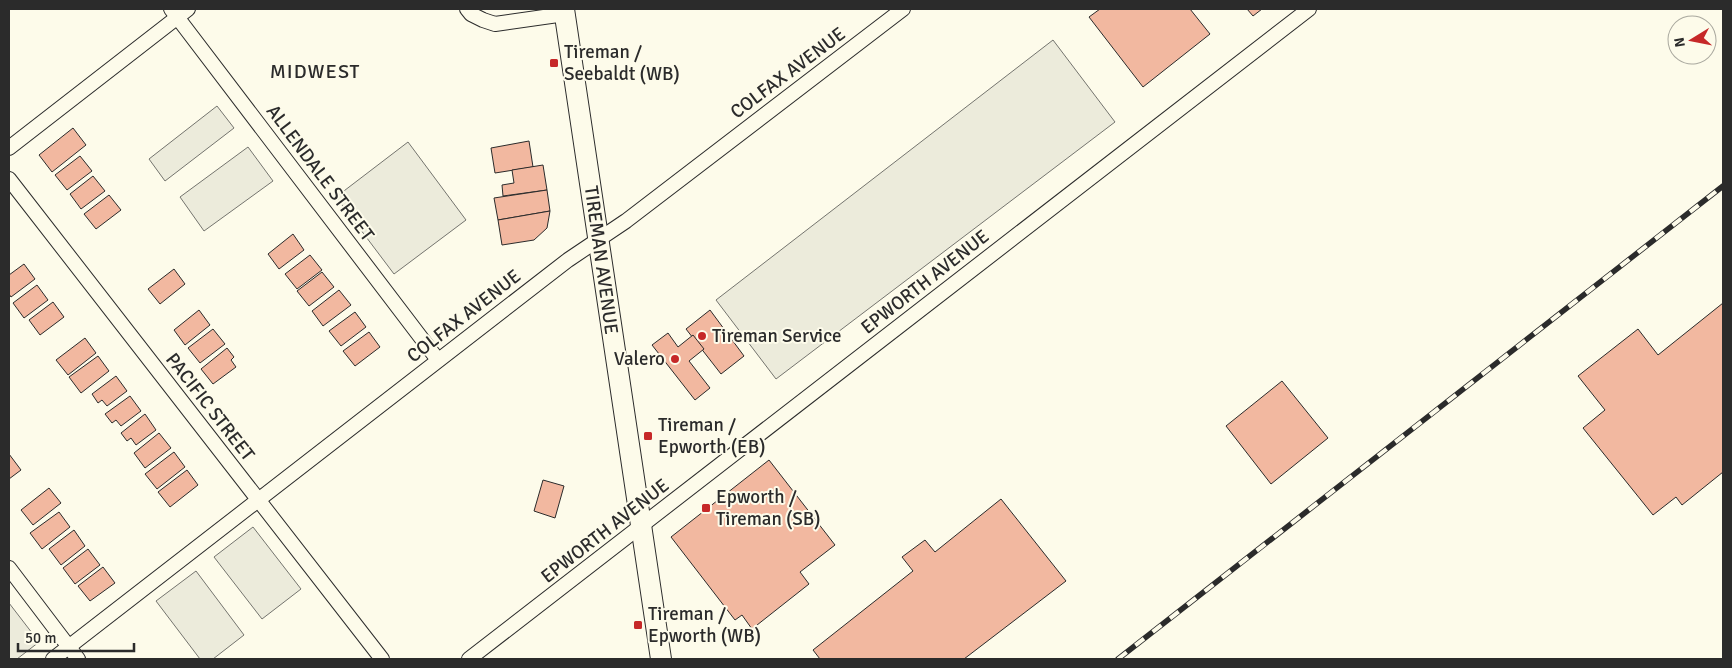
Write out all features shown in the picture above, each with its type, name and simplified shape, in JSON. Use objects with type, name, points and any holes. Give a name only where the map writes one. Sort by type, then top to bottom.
[{"type":"street","points":[[468,9],[471,14],[495,24],[564,11]]},
{"type":"street","name":"COLFAX AVENUE","points":[[53,659],[568,260],[626,222],[903,9]]},
{"type":"street","name":"EPWORTH AVENUE","points":[[469,659],[1309,9]]},
{"type":"street","name":"TIREMAN AVENUE","points":[[564,11],[661,659]]},
{"type":"street","points":[[9,148],[179,12]]},
{"type":"street","name":"ALLENDALE STREET","points":[[179,12],[438,360]]},
{"type":"street","name":"PACIFIC STREET","points":[[9,179],[382,659]]},
{"type":"street","points":[[9,568],[78,659]]},
{"type":"shaded area","points":[[1053,40],[1115,122],[776,379],[716,300]]},
{"type":"shaded area","points":[[217,106],[234,128],[165,181],[149,159]]},
{"type":"shaded area","points":[[408,142],[466,220],[394,274],[336,197]]},
{"type":"shaded area","points":[[248,147],[273,181],[204,231],[180,197]]},
{"type":"shaded area","points":[[253,527],[301,589],[262,619],[214,557]]},
{"type":"shaded area","points":[[196,571],[244,635],[213,659],[200,659],[156,601]]},
{"type":"shaded area","points":[[9,603],[39,642],[17,659],[9,659]]},
{"type":"building","points":[[1100,9],[1190,9],[1210,34],[1143,87],[1089,17]]},
{"type":"building","points":[[1247,9],[1262,9],[1253,16]]},
{"type":"building","points":[[73,128],[86,145],[52,172],[39,155]]},
{"type":"building","points":[[529,141],[533,167],[495,173],[491,148]]},
{"type":"building","points":[[80,156],[92,171],[67,190],[55,175]]},
{"type":"building","points":[[543,165],[547,190],[503,196],[502,185],[514,183],[512,170]]},
{"type":"building","points":[[93,176],[105,191],[81,209],[70,194]]},
{"type":"building","points":[[547,190],[550,211],[498,220],[494,198]]},
{"type":"building","points":[[109,195],[121,210],[96,229],[84,214]]},
{"type":"building","points":[[550,211],[547,228],[534,240],[502,245],[498,220]]},
{"type":"building","points":[[293,234],[304,250],[279,269],[268,254]]},
{"type":"building","points":[[310,255],[322,270],[297,289],[285,274]]},
{"type":"building","points":[[24,264],[35,279],[11,297],[9,294],[9,275]]},
{"type":"building","points":[[174,269],[185,284],[160,304],[148,289]]},
{"type":"building","points":[[322,272],[334,287],[309,306],[297,291]]},
{"type":"building","points":[[37,285],[48,300],[24,318],[13,303]]},
{"type":"building","points":[[339,290],[351,305],[323,326],[312,311]]},
{"type":"building","points":[[53,302],[64,317],[40,335],[29,320]]},
{"type":"building","points":[[1723,303],[1723,472],[1682,505],[1676,497],[1653,515],[1583,428],[1605,410],[1578,376],[1638,329],[1658,355]]},
{"type":"building","points":[[199,310],[210,325],[185,345],[174,330]]},
{"type":"building","points":[[710,310],[744,356],[721,374],[686,329]]},
{"type":"building","points":[[355,312],[366,327],[341,346],[329,331]]},
{"type":"building","points":[[213,329],[225,344],[200,363],[188,348]]},
{"type":"building","points":[[369,332],[380,347],[355,366],[343,351]]},
{"type":"building","points":[[668,333],[678,347],[693,335],[704,349],[689,361],[710,388],[695,400],[652,345]]},
{"type":"building","points":[[85,338],[96,353],[68,375],[56,360]]},
{"type":"building","points":[[227,348],[234,357],[231,360],[236,367],[213,384],[201,369]]},
{"type":"building","points":[[98,356],[109,371],[81,393],[69,377]]},
{"type":"building","points":[[116,376],[127,391],[107,406],[102,400],[98,403],[92,394]]},
{"type":"building","points":[[1282,381],[1328,438],[1271,484],[1226,426]]},
{"type":"building","points":[[130,396],[141,411],[121,426],[116,420],[112,423],[105,414]]},
{"type":"building","points":[[145,414],[156,430],[136,445],[131,438],[127,441],[121,433]]},
{"type":"building","points":[[159,433],[171,448],[145,468],[134,453]]},
{"type":"building","points":[[174,452],[185,467],[157,489],[145,474]]},
{"type":"building","points":[[9,454],[21,470],[9,479]]},
{"type":"building","points":[[769,460],[835,545],[800,572],[809,584],[752,629],[742,615],[735,620],[671,537]]},
{"type":"building","points":[[187,470],[198,485],[170,507],[158,492]]},
{"type":"building","points":[[543,480],[564,486],[555,518],[534,511]]},
{"type":"building","points":[[49,488],[61,503],[33,525],[21,510]]},
{"type":"building","points":[[1001,499],[1066,581],[964,659],[820,659],[813,650],[913,571],[902,557],[925,540],[935,552]]},
{"type":"building","points":[[59,512],[70,527],[42,549],[30,533]]},
{"type":"building","points":[[74,530],[85,546],[61,565],[49,549]]},
{"type":"building","points":[[88,549],[100,565],[75,584],[63,568]]},
{"type":"building","points":[[103,567],[115,583],[90,601],[78,586]]},
{"type":"railway","points":[[1118,659],[1723,186]]},
{"type":"place","name":"Tireman / Seebaldt (WB)","points":[[554,63]]},
{"type":"place","name":"Tireman Service","points":[[702,336]]},
{"type":"place","name":"Valero","points":[[675,359]]},
{"type":"place","name":"Tireman / Epworth (EB)","points":[[648,436]]},
{"type":"place","name":"Epworth / Tireman (SB)","points":[[706,508]]},
{"type":"place","name":"Tireman / Epworth (WB)","points":[[638,625]]},
{"type":"district","name":"MIDWEST","points":[[315,71]]}]
